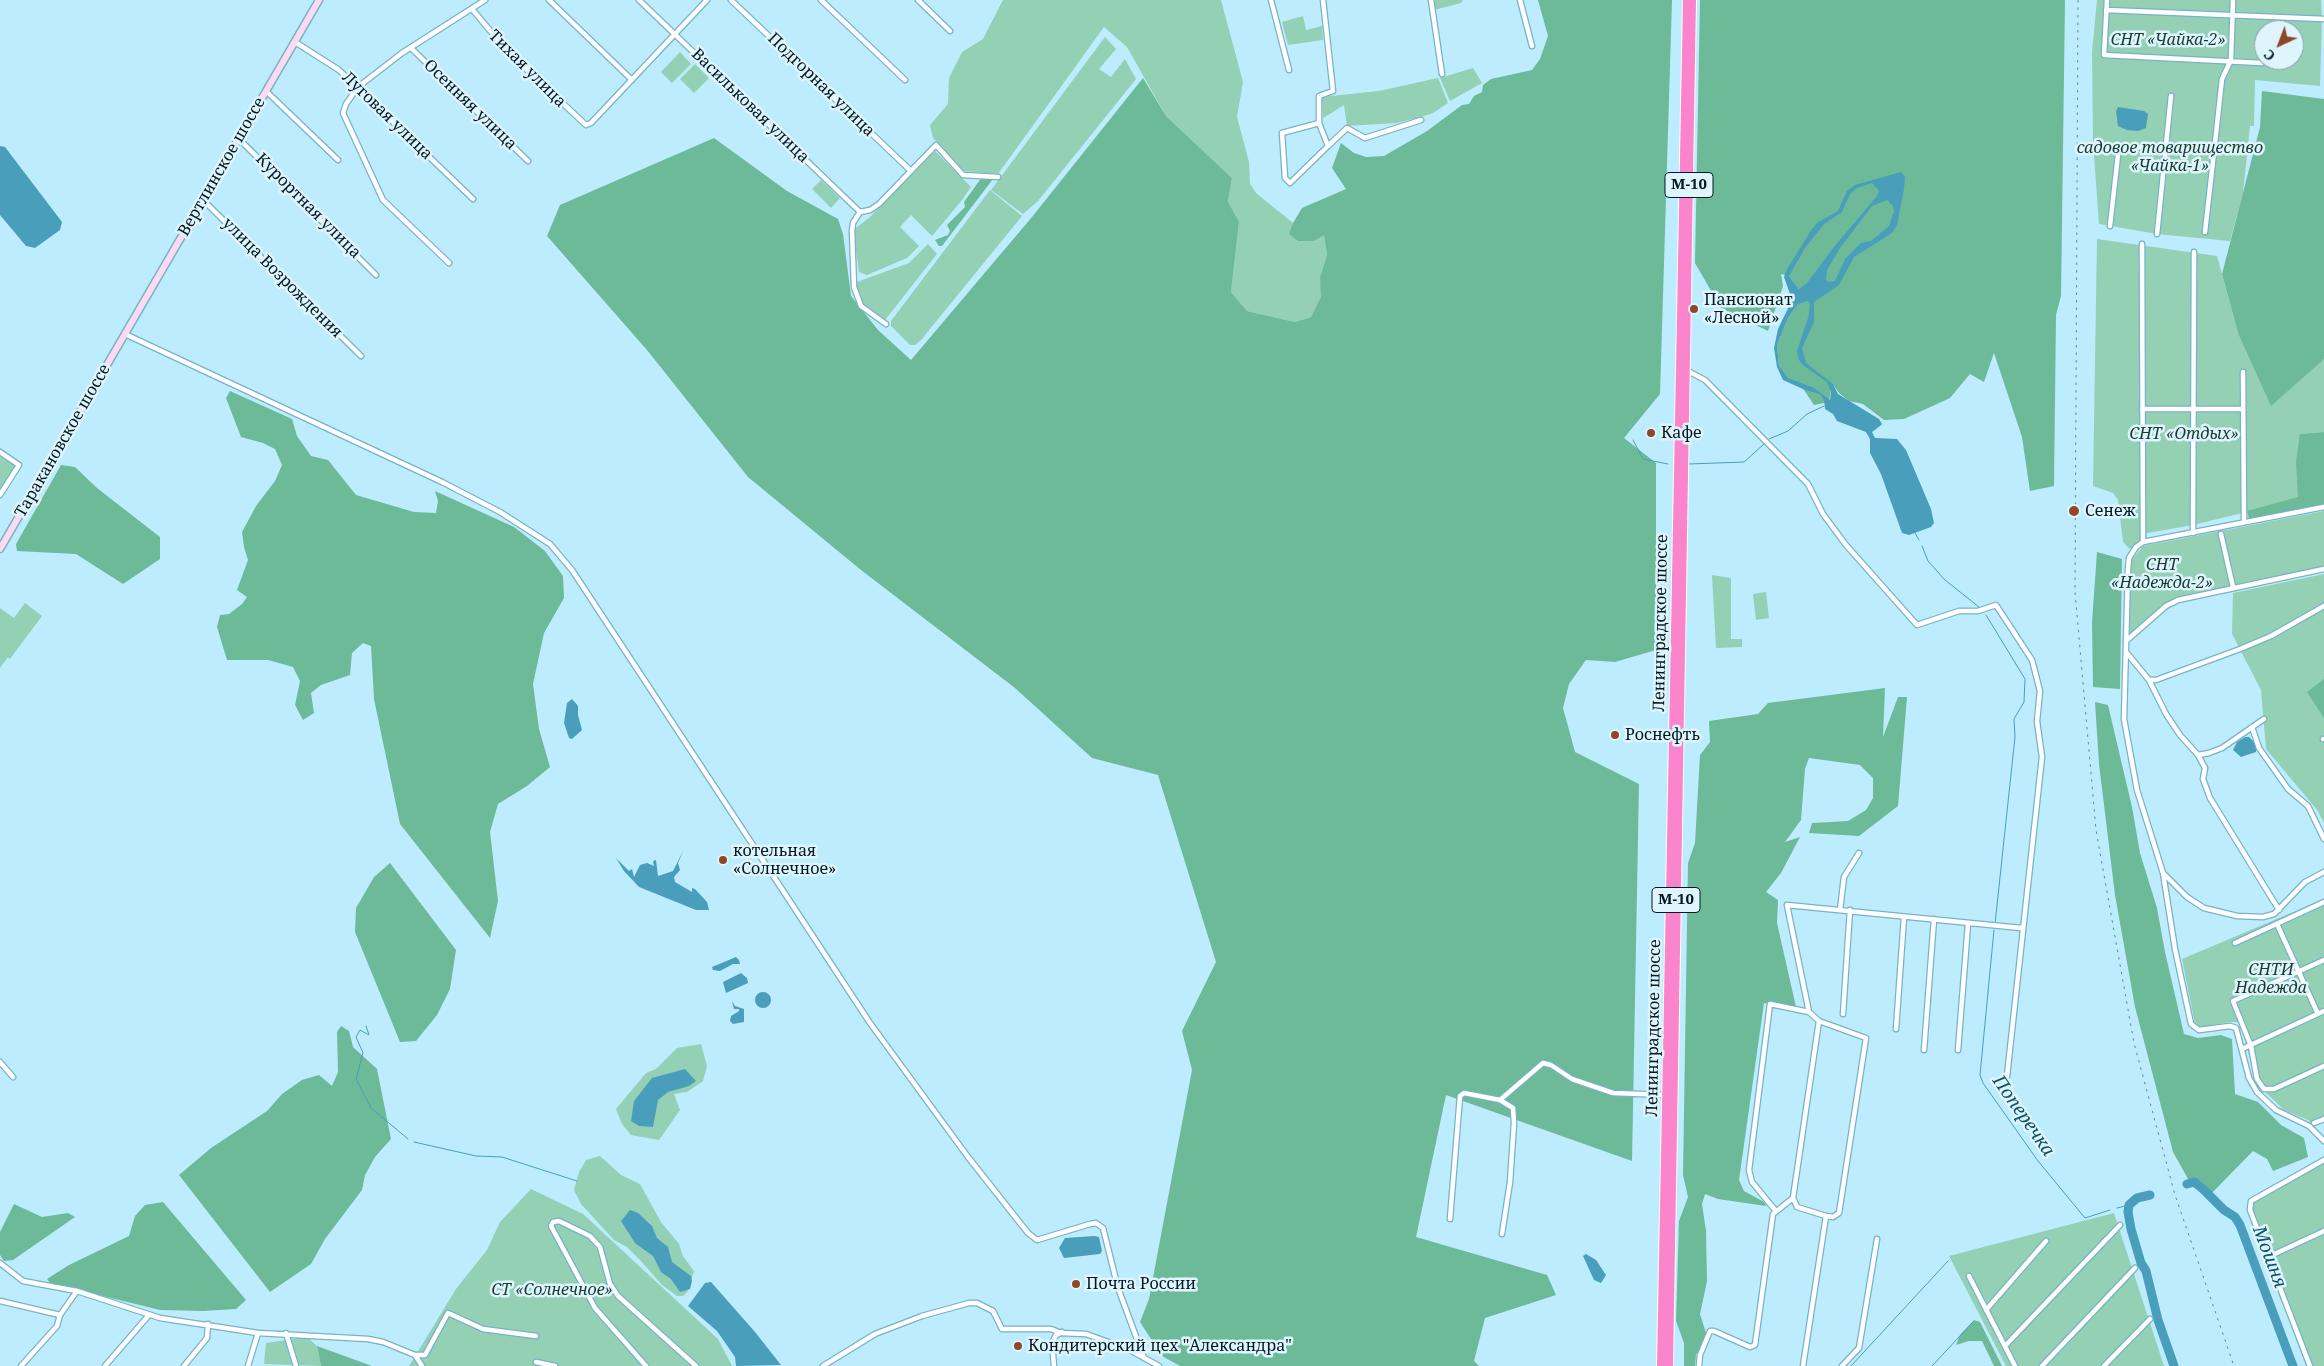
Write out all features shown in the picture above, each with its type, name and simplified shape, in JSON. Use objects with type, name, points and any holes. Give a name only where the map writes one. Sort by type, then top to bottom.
[{"type":"highway","name":"Ленинградское шоссе","points":[[1669,1366],[1687,0]]},
{"type":"highway","name":"Ленинградское шоссе","points":[[1661,1366],[1682,368],[1692,0]]},
{"type":"main road","name":"Вертлинское шоссе","points":[[126,334],[319,0]]},
{"type":"main road","name":"Таракановское шоссе","points":[[0,549],[126,334]]},
{"type":"street","points":[[449,263],[386,203],[378,192],[344,117],[346,104],[358,87],[402,53],[485,0]]},
{"type":"street","points":[[549,0],[632,80],[707,0]]},
{"type":"street","name":"Васильковая улица","points":[[639,0],[860,212]]},
{"type":"street","name":"Подгорная улица","points":[[731,0],[911,171]]},
{"type":"street","points":[[821,0],[905,80]]},
{"type":"street","points":[[918,0],[950,31]]},
{"type":"street","points":[[1271,0],[1289,70]]},
{"type":"street","points":[[1323,0],[1333,91],[1319,96],[1319,122],[1328,146]]},
{"type":"street","points":[[1431,0],[1442,74]]},
{"type":"street","points":[[1520,0],[1532,46]]},
{"type":"street","points":[[2107,0],[2104,54],[2254,62]]},
{"type":"street","points":[[2205,232],[2222,79],[2230,61],[2233,0]]},
{"type":"street","name":"Тихая улица","points":[[472,10],[501,46],[586,125],[591,123],[632,80]]},
{"type":"street","points":[[2106,10],[2233,17],[2324,19]]},
{"type":"street","name":"Луговая улица","points":[[295,42],[330,62],[473,199]]},
{"type":"street","name":"Осенняя улица","points":[[412,48],[528,161]]},
{"type":"street","points":[[266,92],[338,160]]},
{"type":"street","points":[[2157,234],[2171,96]]},
{"type":"street","points":[[1319,122],[1282,133],[1285,178],[1290,182],[1347,128],[1365,138],[1421,120]]},
{"type":"street","name":"Курортная улица","points":[[239,138],[376,275]]},
{"type":"street","points":[[886,324],[861,306],[854,287],[852,231],[853,223],[860,212],[875,207],[936,145],[963,175],[998,176]]},
{"type":"street","points":[[2110,226],[2119,146],[2214,152]]},
{"type":"street","name":"улица Возрождения","points":[[203,200],[361,356]]},
{"type":"street","points":[[2142,244],[2143,542]]},
{"type":"street","points":[[2193,533],[2194,252]]},
{"type":"street","points":[[126,334],[442,482],[500,512],[550,544],[572,570],[870,1022],[1028,1233],[1037,1240],[1090,1224],[1096,1224],[1103,1228],[1118,1288],[1144,1358]]},
{"type":"street","points":[[1682,368],[1705,380],[1808,484],[1823,514],[1846,545],[1917,625],[1959,611],[1978,611],[1996,605],[2032,660],[2040,691],[2037,721],[2042,757],[2007,1076]]},
{"type":"street","points":[[2243,372],[2244,522]]},
{"type":"street","points":[[2142,409],[2244,410]]},
{"type":"street","points":[[0,452],[19,465],[0,495]]},
{"type":"street","points":[[2324,508],[2143,542],[2129,558],[2125,727],[2137,790],[2163,873],[2175,949],[2191,1024],[2199,1030],[2230,1026],[2236,1028],[2249,1078],[2257,1092],[2276,1110],[2310,1126],[2324,1141]]},
{"type":"street","points":[[2220,534],[2233,587]]},
{"type":"street","points":[[2126,641],[2166,606],[2178,600],[2324,569]]},
{"type":"street","points":[[2149,680],[2156,680],[2271,636],[2324,606]]},
{"type":"street","points":[[2126,652],[2149,680],[2166,714],[2180,735],[2198,755],[2205,768],[2203,779],[2210,798],[2279,910]]},
{"type":"street","points":[[2198,755],[2222,748],[2264,720]]},
{"type":"street","points":[[2252,727],[2259,748],[2288,789],[2308,806],[2324,839]]},
{"type":"street","points":[[1840,910],[1844,876],[1860,853]]},
{"type":"street","points":[[2163,873],[2186,897],[2204,908],[2237,916],[2263,917],[2279,910],[2306,882],[2324,872]]},
{"type":"street","points":[[2235,943],[2324,902]]},
{"type":"street","points":[[1808,1012],[1787,905],[2022,928]]},
{"type":"street","points":[[1843,1014],[1850,910]]},
{"type":"street","points":[[1896,1029],[1904,917]]},
{"type":"street","points":[[1924,1050],[1934,919]]},
{"type":"street","points":[[1958,1050],[1968,924]]},
{"type":"street","points":[[2276,924],[2318,1014]]},
{"type":"street","points":[[2324,960],[2233,1001],[2251,1046],[2257,1079],[2264,1089],[2268,1090],[2324,1066]]},
{"type":"street","points":[[1775,1210],[1752,1182],[1749,1170],[1770,1004],[1808,1012],[1819,1021],[1866,1038],[1839,1213],[1833,1216],[1826,1216],[1797,1207],[1793,1198],[1819,1021]]},
{"type":"street","points":[[2242,1049],[2324,1011]]},
{"type":"street","points":[[0,1062],[14,1077]]},
{"type":"street","points":[[1500,1100],[1543,1063],[1551,1065],[1572,1079],[1613,1093],[1666,1095]]},
{"type":"street","points":[[1450,1219],[1460,1096],[1464,1093],[1500,1100],[1513,1108],[1514,1123],[1510,1182],[1502,1234]]},
{"type":"street","points":[[2314,1123],[2324,1118]]},
{"type":"street","points":[[2310,1366],[2250,1210],[2251,1201],[2324,1160]]},
{"type":"street","points":[[1700,1366],[1700,1355],[1710,1331],[1714,1330],[1750,1347],[1754,1345],[1773,1214],[1775,1210],[1793,1198]]},
{"type":"street","points":[[1803,1366],[1826,1216]]},
{"type":"street","points":[[646,1366],[594,1308],[551,1226],[553,1222],[559,1221],[590,1236],[600,1247],[610,1284],[618,1296],[696,1366]]},
{"type":"street","points":[[2005,1346],[2120,1225]]},
{"type":"street","points":[[2268,1257],[2324,1231]]},
{"type":"street","points":[[1842,1366],[1859,1348],[1877,1239]]},
{"type":"street","points":[[1986,1310],[2046,1241]]},
{"type":"street","points":[[0,1263],[23,1281],[77,1291],[160,1318],[258,1333],[368,1339],[383,1342],[416,1355],[425,1355],[448,1313],[483,1329],[536,1336]]},
{"type":"street","points":[[2042,1366],[2135,1268]]},
{"type":"street","points":[[1969,1276],[2015,1366]]},
{"type":"street","points":[[21,1366],[57,1326],[60,1315],[77,1291]]},
{"type":"street","points":[[0,1301],[60,1315]]},
{"type":"street","points":[[823,1366],[875,1334],[963,1303],[977,1303],[987,1307],[997,1315],[1002,1328],[1051,1329],[1061,1332],[1086,1334],[1159,1366]]},
{"type":"street","points":[[104,1366],[150,1315]]},
{"type":"street","points":[[2104,1366],[2150,1319]]},
{"type":"street","points":[[184,1366],[207,1338],[208,1324]]},
{"type":"street","points":[[1054,1366],[1052,1343],[1061,1332]]},
{"type":"street","points":[[248,1366],[258,1333]]},
{"type":"street","points":[[286,1334],[296,1366]]},
{"type":"street","points":[[416,1355],[422,1366]]},
{"type":"street","points":[[536,1362],[555,1366]]},
{"type":"green space","points":[[1003,0],[1221,0],[1243,82],[1237,117],[1249,162],[1250,184],[1256,193],[1293,223],[1290,234],[1324,234],[1327,255],[1320,277],[1322,297],[1311,317],[1295,322],[1247,311],[1231,292],[1239,222],[1228,203],[1232,178],[1166,116],[1127,47],[1104,27],[998,174],[964,171],[933,138],[930,125],[948,104],[949,78],[962,52],[983,39]]},
{"type":"green space","points":[[1432,0],[1463,0],[1461,3],[1434,10]]},
{"type":"green space","points":[[1538,0],[1672,0],[1660,394],[1624,438],[1656,463],[1656,650],[1615,662],[1586,660],[1569,684],[1563,708],[1575,752],[1639,784],[1632,1161],[1446,1095],[1416,1237],[1547,1275],[1556,1295],[1485,1318],[1474,1361],[1479,1366],[1180,1366],[1162,1356],[1140,1322],[1149,1299],[1192,1070],[1182,1031],[1216,962],[1158,775],[1092,758],[1015,688],[861,570],[748,477],[647,350],[547,236],[560,205],[714,138],[787,191],[838,219],[843,234],[851,296],[878,330],[911,360],[1032,217],[1143,78],[1166,116],[1232,178],[1228,202],[1239,222],[1231,292],[1247,311],[1295,322],[1311,317],[1321,297],[1320,277],[1327,255],[1324,235],[1314,241],[1298,241],[1289,234],[1302,208],[1346,189],[1332,168],[1341,143],[1354,153],[1366,157],[1384,156],[1427,131],[1462,105],[1469,104],[1474,96],[1482,92],[1483,85],[1491,79],[1532,70],[1540,59],[1548,36]]},
{"type":"green space","points":[[1700,0],[2065,0],[2061,296],[2056,315],[2054,486],[2030,491],[2022,437],[1994,353],[1984,382],[1970,374],[1950,398],[1904,419],[1884,420],[1863,404],[1849,401],[1839,393],[1832,383],[1829,402],[1814,405],[1800,384],[1783,373],[1779,366],[1777,345],[1788,318],[1798,304],[1799,289],[1789,276],[1781,274],[1783,286],[1768,331],[1721,308],[1695,263]]},
{"type":"green space","points":[[2097,0],[2321,0],[2320,86],[2255,80],[2254,126],[2250,126],[2243,193],[2230,241],[2157,234],[2099,224],[2093,142],[2092,52]]},
{"type":"green space","points":[[1303,16],[1306,30],[1322,26],[1323,40],[1288,45],[1282,22]]},
{"type":"green space","points":[[1105,37],[1116,49],[1099,69],[1111,77],[1125,59],[1136,79],[1038,201],[1023,214],[991,190]]},
{"type":"green space","points":[[680,52],[691,64],[672,83],[661,72]]},
{"type":"green space","points":[[695,64],[709,78],[694,93],[680,79]]},
{"type":"green space","points":[[1473,68],[1482,83],[1450,101],[1440,78]]},
{"type":"green space","points":[[1438,78],[1448,103],[1433,113],[1396,123],[1347,126],[1344,105],[1323,118],[1322,97],[1379,91]]},
{"type":"green space","points":[[2262,91],[2324,99],[2324,359],[2271,406],[2238,333],[2222,274],[2260,127]]},
{"type":"green space","points":[[935,151],[971,187],[932,236],[911,215],[900,227],[919,246],[907,258],[867,275],[859,272],[853,230],[869,218]]},
{"type":"green space","points":[[982,177],[993,179],[942,246],[939,246],[935,240],[948,235],[950,231],[947,225],[965,207],[964,202]]},
{"type":"green space","points":[[821,180],[840,198],[831,208],[812,189]]},
{"type":"green space","points":[[990,190],[1022,216],[921,340],[915,345],[910,345],[891,326],[891,321]]},
{"type":"green space","name":"СНТ «Отдых»","points":[[2097,239],[2217,256],[2238,333],[2320,360],[2324,359],[2324,432],[2300,434],[2300,499],[2193,525],[2142,534],[2141,541],[2130,549],[2123,542],[2118,500],[2113,493],[2093,486]]},
{"type":"green space","points":[[928,244],[937,254],[885,320],[863,305],[856,291],[857,282],[909,263]]},
{"type":"green space","points":[[230,391],[292,419],[297,436],[311,456],[328,460],[356,495],[414,512],[436,513],[438,501],[435,491],[514,527],[545,551],[563,576],[564,598],[544,633],[533,684],[539,729],[550,767],[527,786],[498,804],[490,832],[498,901],[490,938],[400,824],[374,699],[371,646],[363,643],[352,653],[350,675],[321,685],[311,693],[314,713],[303,720],[295,705],[300,681],[293,667],[268,660],[227,660],[217,627],[220,615],[229,614],[242,604],[247,597],[237,590],[248,560],[242,532],[256,506],[275,481],[282,465],[275,449],[263,443],[241,437],[226,398]]},
{"type":"green space","points":[[2324,432],[2324,505],[2249,519],[2247,511],[2298,497],[2296,461],[2300,434]]},
{"type":"green space","points":[[0,456],[18,468],[0,493]]},
{"type":"green space","points":[[61,465],[75,467],[97,488],[160,537],[160,559],[123,584],[76,554],[17,551],[16,544]]},
{"type":"green space","name":"СНТ «Надежда-2»","points":[[2324,511],[2324,569],[2178,600],[2166,606],[2129,638],[2131,561],[2143,546]]},
{"type":"green space","points":[[2097,552],[2122,559],[2120,689],[2093,687],[2092,622]]},
{"type":"green space","points":[[2324,574],[2324,823],[2318,811],[2266,749],[2261,690],[2232,634],[2233,593]]},
{"type":"green space","points":[[1712,575],[1731,578],[1731,639],[1742,639],[1742,647],[1716,648]]},
{"type":"green space","points":[[1766,592],[1769,618],[1756,620],[1753,594]]},
{"type":"green space","points":[[25,603],[42,616],[10,659],[8,657],[0,668],[0,608],[14,618]]},
{"type":"green space","points":[[2324,679],[2324,718],[2307,692]]},
{"type":"green space","points":[[1885,688],[1883,737],[1898,697],[1907,697],[1898,806],[1859,836],[1809,833],[1812,823],[1848,821],[1866,810],[1873,798],[1873,778],[1860,765],[1809,758],[1805,769],[1801,820],[1785,842],[1800,837],[1781,873],[1766,892],[1778,900],[1777,923],[1796,1007],[1764,1003],[1739,1180],[1744,1191],[1764,1202],[1766,1206],[1718,1199],[1705,1194],[1702,1204],[1706,1231],[1707,1281],[1700,1314],[1706,1333],[1703,1348],[1696,1354],[1695,1366],[1684,1366],[1684,1343],[1676,1321],[1679,1221],[1688,1197],[1683,1175],[1688,863],[1695,843],[1700,755],[1710,742],[1709,721],[1758,714],[1768,703]]},
{"type":"green space","points":[[2095,702],[2108,705],[2132,807],[2140,853],[2157,908],[2184,1034],[2198,1038],[2221,1035],[2232,1039],[2235,1094],[2258,1102],[2281,1125],[2304,1138],[2308,1157],[2273,1171],[2267,1159],[2253,1151],[2210,1195],[2188,1179],[2173,1152],[2135,1007],[2115,895],[2099,764]]},
{"type":"green space","points":[[390,863],[456,950],[450,989],[437,1015],[416,1041],[400,1042],[355,932],[356,908],[374,877]]},
{"type":"green space","name":"СНТИ Надежда","points":[[2324,899],[2324,1120],[2314,1125],[2308,1120],[2284,1110],[2257,1084],[2240,1022],[2202,1027],[2195,1024],[2182,959]]},
{"type":"green space","points":[[341,1026],[349,1031],[353,1047],[377,1069],[391,1139],[375,1157],[365,1175],[362,1190],[325,1239],[311,1264],[270,1292],[179,1175],[211,1148],[267,1111],[282,1094],[302,1080],[319,1075],[332,1086],[338,1072],[337,1032]]},
{"type":"green space","points":[[701,1044],[707,1066],[703,1081],[687,1092],[674,1094],[680,1110],[659,1140],[631,1135],[622,1124],[616,1109],[646,1073],[656,1069],[677,1048]]},
{"type":"green space","points":[[600,1156],[621,1175],[640,1184],[661,1222],[679,1244],[683,1256],[694,1271],[688,1291],[683,1296],[677,1296],[662,1285],[627,1247],[614,1240],[581,1204],[574,1190],[579,1172],[586,1160]]},
{"type":"green space","points":[[2324,1159],[2324,1366],[2306,1366],[2248,1211],[2248,1199]]},
{"type":"green space","name":"СТ «Солнечное»","points":[[531,1189],[583,1214],[718,1339],[732,1366],[409,1366],[456,1289],[487,1250],[500,1222]]},
{"type":"green space","points":[[163,1202],[246,1300],[236,1309],[203,1311],[160,1310],[50,1283],[47,1279],[69,1265],[129,1236],[135,1216],[145,1205]]},
{"type":"green space","points":[[14,1204],[42,1217],[68,1213],[75,1217],[13,1260],[4,1261],[0,1255],[0,1232]]},
{"type":"green space","points":[[2114,1213],[2164,1366],[2006,1366],[1949,1256]]},
{"type":"green space","points":[[1974,1320],[1980,1322],[2002,1366],[1994,1366],[1982,1341],[1969,1341],[1956,1345],[1960,1335]]},
{"type":"green space","points":[[307,1337],[317,1346],[321,1366],[264,1364],[266,1343]]},
{"type":"green space","points":[[317,1346],[372,1366],[321,1366]]},
{"type":"water","points":[[2118,107],[2144,111],[2148,114],[2146,128],[2138,131],[2127,130],[2118,126],[2116,111]]},
{"type":"water","points":[[0,146],[5,147],[62,222],[60,230],[35,248],[26,246],[0,215]]},
{"type":"water","points":[[1901,172],[1905,177],[1897,225],[1892,233],[1854,257],[1839,285],[1814,302],[1814,322],[1802,348],[1806,363],[1833,384],[1838,394],[1879,419],[1882,424],[1872,432],[1875,438],[1897,439],[1906,450],[1931,509],[1934,523],[1931,527],[1909,535],[1902,533],[1881,474],[1870,453],[1870,439],[1866,432],[1837,421],[1833,414],[1825,409],[1824,400],[1820,394],[1805,390],[1783,380],[1777,367],[1774,348],[1778,329],[1792,300],[1784,277],[1787,269],[1812,229],[1817,223],[1838,211],[1847,191],[1855,185]],"holes":[[[1872,183],[1879,191],[1877,196],[1834,247],[1807,283],[1799,289],[1789,276],[1805,248],[1824,224],[1842,212],[1850,194],[1857,188]],[[1887,200],[1893,206],[1894,212],[1889,226],[1871,241],[1861,243],[1845,259],[1835,281],[1829,282],[1826,280],[1827,270],[1840,248],[1872,206]],[[1808,301],[1810,303],[1809,315],[1797,351],[1799,360],[1804,366],[1827,382],[1831,392],[1830,400],[1814,388],[1788,378],[1779,366],[1777,345],[1788,318],[1798,304]]]},
{"type":"water","points":[[572,699],[578,706],[582,730],[572,739],[569,738],[564,723],[567,703]]},
{"type":"water","points":[[2245,737],[2249,737],[2253,741],[2257,747],[2256,752],[2241,757],[2233,750],[2237,742]]},
{"type":"water","points":[[684,849],[678,863],[680,870],[674,877],[675,882],[692,892],[692,888],[695,889],[707,902],[709,910],[696,910],[639,887],[624,871],[616,858],[629,871],[632,869],[634,877],[640,865],[647,863],[654,866],[653,861],[656,860],[658,876],[673,871]]},
{"type":"water","points":[[736,957],[740,964],[733,964],[720,971],[713,970],[712,967]]},
{"type":"water","points":[[741,973],[747,978],[748,983],[726,993],[723,982]]},
{"type":"water","points":[[763,992],[771,1000],[763,1008],[755,1000]]},
{"type":"water","points":[[732,1001],[735,1006],[744,1009],[744,1022],[733,1024],[730,1021],[731,1016],[739,1011],[739,1009],[734,1009]]},
{"type":"water","points":[[685,1069],[696,1081],[689,1086],[668,1092],[658,1100],[653,1127],[639,1126],[631,1121],[634,1101],[652,1078]]},
{"type":"water","points":[[630,1210],[638,1213],[652,1226],[657,1238],[668,1247],[672,1262],[691,1276],[690,1289],[680,1292],[671,1279],[661,1272],[653,1256],[635,1243],[621,1221]]},
{"type":"water","points":[[1099,1237],[1102,1251],[1100,1254],[1064,1258],[1059,1248],[1065,1238]]},
{"type":"water","points":[[1586,1254],[1596,1260],[1606,1275],[1601,1283],[1594,1280],[1583,1256]]},
{"type":"water","points":[[711,1282],[781,1365],[736,1366],[735,1357],[717,1331],[688,1306],[705,1283]]},
{"type":"waterway","points":[[1769,439],[1788,431],[1807,414],[1824,406]]},
{"type":"waterway","points":[[1633,440],[1643,459],[1668,464]]},
{"type":"waterway","points":[[1689,464],[1744,462],[1764,444]]},
{"type":"waterway","name":"Поперечка","points":[[1915,533],[1919,540]]},
{"type":"waterway","name":"Поперечка","points":[[1922,546],[1928,561],[1945,580],[1979,607]]},
{"type":"waterway","name":"Поперечка","points":[[1986,615],[2025,679],[2024,702],[2014,719],[2015,737],[1995,924]]},
{"type":"waterway","name":"Поперечка","points":[[1994,930],[1980,1075],[1983,1083],[2038,1161],[2085,1218],[2110,1210]]},
{"type":"waterway","points":[[366,1026],[369,1035],[360,1030],[356,1037],[363,1053],[356,1079],[371,1108],[408,1139]]},
{"type":"waterway","points":[[414,1142],[476,1156],[502,1157],[577,1181]]},
{"type":"waterway","name":"Мошня","points":[[2187,1184],[2194,1182],[2224,1210],[2235,1217],[2240,1225],[2293,1366]]},
{"type":"waterway","name":"Мошня","points":[[2150,1195],[2137,1198],[2129,1205],[2128,1212],[2131,1229],[2141,1263],[2146,1271],[2158,1320],[2174,1366]]},
{"type":"waterway","name":"Поперечка","points":[[2117,1208],[2129,1205]]},
{"type":"waterway","points":[[1851,1366],[1948,1261]]},
{"type":"waterway","points":[[1932,1366],[1973,1322]]},
{"type":"railway","points":[[2078,0],[2075,592],[2096,830],[2134,1043],[2175,1195],[2234,1366]]},
{"type":"place","name":"Пансионат «Лесной»","points":[[1694,309]]},
{"type":"place","name":"Кафе","points":[[1651,433]]},
{"type":"place","name":"Сенеж","points":[[2074,511]]},
{"type":"place","name":"Роснефть","points":[[1615,735]]},
{"type":"place","name":"котельная «Солнечное»","points":[[723,860]]},
{"type":"place","name":"Почта России","points":[[1076,1284]]},
{"type":"place","name":"Кондитерский цех \"Александра\"","points":[[1018,1346]]},
{"type":"park label","name":"СНТ «Чайка-2»","points":[[2168,40]]},
{"type":"park label","name":"садовое товарищество «Чайка-1»","points":[[2170,157]]}]
